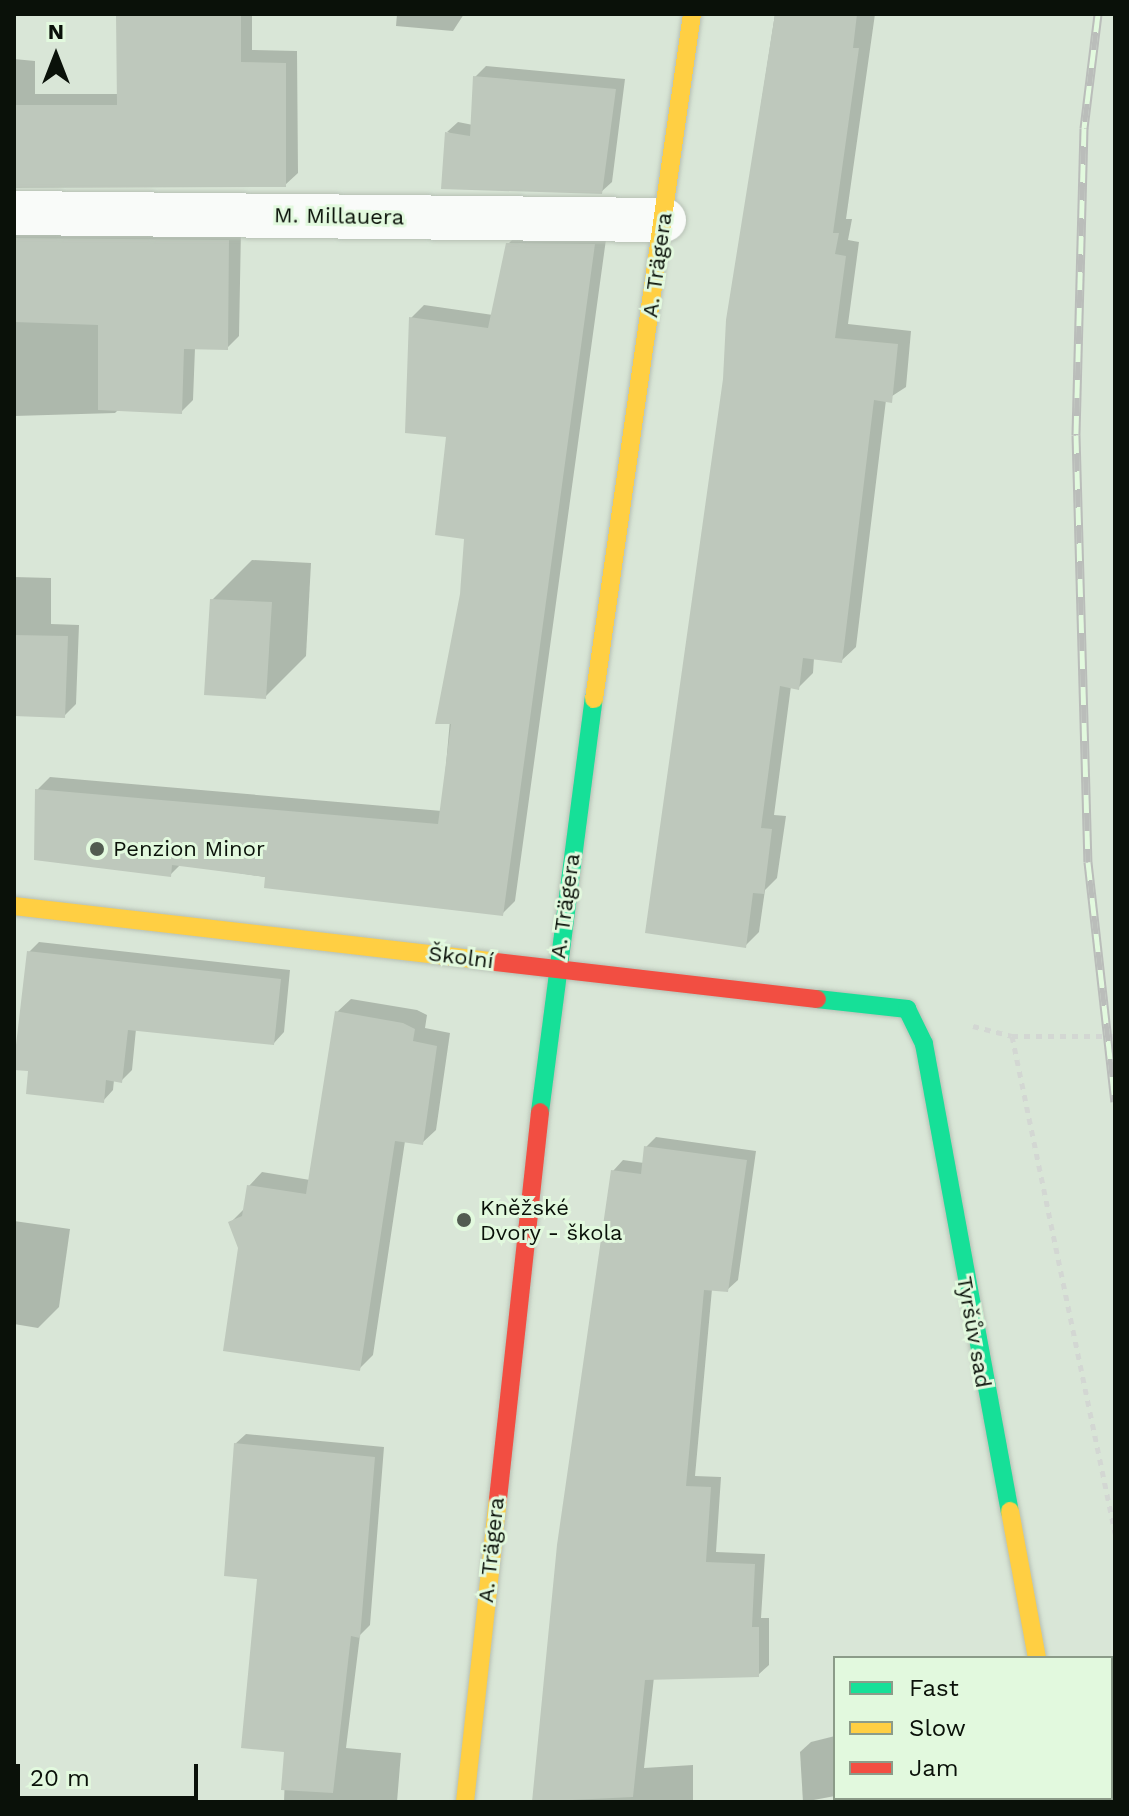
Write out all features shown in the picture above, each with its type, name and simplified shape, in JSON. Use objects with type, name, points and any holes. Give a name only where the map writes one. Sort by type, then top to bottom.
[{"type":"street","name":"A. Trägera","points":[[465,1802],[556,968],[692,14]]},
{"type":"street","name":"M. Millauera","points":[[14,213],[664,220]]},
{"type":"street","name":"Školní","points":[[14,906],[907,1009]]},
{"type":"street","name":"Tyršův sad","points":[[907,1009],[924,1044],[1037,1656]]},
{"type":"path","points":[[907,1009],[1012,1036],[1115,1036]]},
{"type":"path","points":[[1012,1036],[1115,1533]]},
{"type":"building","points":[[116,14],[241,14],[241,62],[286,63],[286,187],[14,188],[14,105],[117,105]]},
{"type":"building","points":[[775,14],[857,14],[853,48],[859,48],[833,233],[839,233],[835,254],[846,256],[835,338],[898,344],[892,403],[874,400],[842,663],[803,658],[799,690],[780,686],[761,828],[772,829],[764,894],[753,893],[746,948],[645,933],[723,379],[726,320]]},
{"type":"building","points":[[473,76],[616,89],[602,194],[441,189],[445,132],[470,136]]},
{"type":"building","points":[[14,238],[229,240],[228,350],[184,349],[182,414],[98,410],[98,325],[14,322]]},
{"type":"building","points":[[506,243],[595,244],[503,916],[264,888],[265,877],[172,865],[171,877],[34,860],[35,789],[438,824],[451,724],[435,724],[460,594],[464,539],[435,535],[446,437],[405,433],[409,317],[488,328]]},
{"type":"building","points":[[210,599],[272,602],[266,699],[204,695]]},
{"type":"building","points":[[14,635],[68,636],[65,718],[14,716]]},
{"type":"building","points":[[27,951],[281,979],[274,1045],[128,1030],[122,1083],[106,1080],[104,1103],[26,1094],[28,1071],[14,1070],[14,1062]]},
{"type":"building","points":[[335,1011],[403,1023],[415,1029],[413,1041],[437,1046],[423,1145],[395,1141],[360,1371],[223,1351],[238,1248],[228,1222],[242,1216],[247,1185],[306,1194]]},
{"type":"building","points":[[644,1146],[747,1160],[728,1292],[704,1290],[686,1486],[711,1487],[706,1562],[755,1564],[752,1627],[759,1627],[759,1677],[645,1680],[633,1797],[532,1802],[557,1545],[611,1170],[641,1174]]},
{"type":"building","points":[[234,1443],[375,1457],[360,1638],[351,1636],[333,1793],[281,1790],[284,1752],[241,1748],[257,1579],[224,1576]]},
{"type":"railway","points":[[1098,14],[1084,128],[1076,435],[1088,862],[1115,1101]]},
{"type":"traffic: fast","points":[[540,1112],[594,699]]},
{"type":"traffic: fast","points":[[817,999],[907,1009],[924,1044],[1010,1511]]},
{"type":"traffic: slow","points":[[594,699],[692,14]]},
{"type":"traffic: slow","points":[[14,906],[496,962]]},
{"type":"traffic: slow","points":[[465,1802],[498,1499]]},
{"type":"traffic: slow","points":[[1010,1511],[1037,1656]]},
{"type":"traffic: jam","points":[[496,962],[817,999]]},
{"type":"traffic: jam","points":[[498,1499],[540,1112]]},
{"type":"place","name":"Penzion Minor","points":[[97,849]]},
{"type":"place","name":"Kněžské Dvory - škola","points":[[464,1220]]}]
